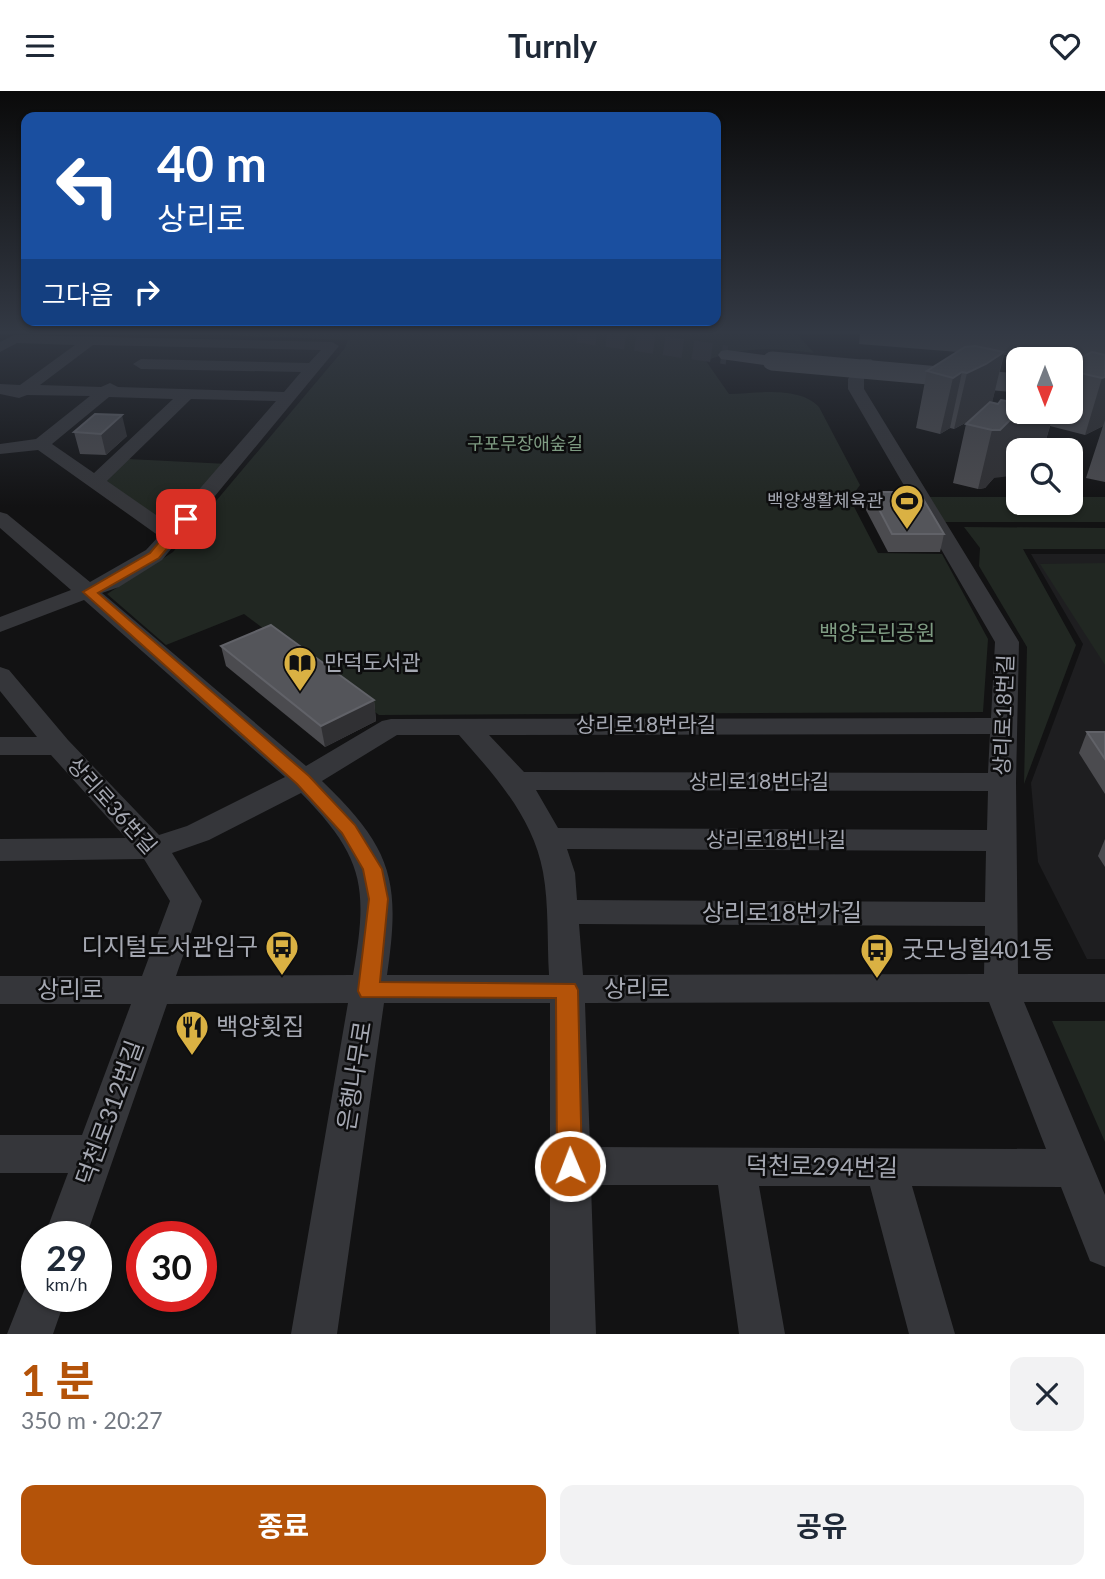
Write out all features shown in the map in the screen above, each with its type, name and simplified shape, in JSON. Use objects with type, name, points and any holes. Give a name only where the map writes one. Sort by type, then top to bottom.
[{"type":"street","points":[[0,407],[22,391]]},
{"type":"street","points":[[64,391],[291,397]]},
{"type":"street","points":[[0,625],[89,592],[137,568],[155,555],[296,391]]},
{"type":"street","name":"상리로18번길","points":[[857,391],[1007,642],[1002,782],[1001,988]]},
{"type":"street","points":[[0,449],[41,444],[105,392]]},
{"type":"street","points":[[96,481],[187,394]]},
{"type":"street","points":[[41,444],[171,535]]},
{"type":"street","name":"은행나무로","points":[[0,518],[89,592],[303,780],[348,829],[372,869],[378,899],[368,991],[314,1334]]},
{"type":"street","name":"상리로36번길","points":[[0,675],[58,746],[153,848],[186,901],[155,990]]},
{"type":"street","points":[[465,725],[516,781],[549,838],[559,873],[567,990],[573,1334]]},
{"type":"street","name":"상리로18번라길","points":[[303,780],[391,727],[1003,726]]},
{"type":"street","points":[[0,747],[58,746]]},
{"type":"street","points":[[0,850],[153,848],[198,833],[303,780]]},
{"type":"street","name":"상리로18번다길","points":[[516,781],[1002,782]]},
{"type":"street","name":"상리로18번나길","points":[[549,838],[1002,841]]},
{"type":"street","name":"상리로18번가길","points":[[562,912],[1003,914]]},
{"type":"street","points":[[1001,988],[1105,1246]]},
{"type":"street","name":"상리로","points":[[0,990],[1105,988]]},
{"type":"street","name":"덕천로312번길","points":[[71,1221],[155,990]]},
{"type":"street","points":[[0,1154],[96,1154]]},
{"type":"street","points":[[735,1165],[762,1334]]},
{"type":"street","name":"덕천로294번길","points":[[570,1166],[1074,1168]]},
{"type":"street","points":[[886,1168],[932,1334]]},
{"type":"street","points":[[30,1334],[38,1312]]},
{"type":"shaded area","points":[[1031,554],[1105,554],[1105,959],[1087,959],[1038,862],[1031,783],[1083,644]]},
{"type":"green space","points":[[309,391],[789,393],[811,400],[819,407],[860,485],[850,499],[878,553],[942,554],[988,639],[983,712],[379,715],[244,614],[166,645],[107,594],[173,552]]},
{"type":"green space","points":[[128,459],[228,464],[173,524],[162,523],[105,483]]},
{"type":"green space","points":[[921,497],[1006,497],[1006,515],[1083,515],[1083,497],[1105,497],[1105,522],[937,522]]},
{"type":"green space","points":[[964,527],[1105,528],[1105,549],[1023,549],[1076,645],[1024,784],[1027,647],[979,566],[980,548]]},
{"type":"green space","points":[[1105,563],[1105,665],[1040,564]]},
{"type":"green space","points":[[1052,1021],[1105,1021],[1105,1142]]},
{"type":"building","points":[[1001,400],[1006,401],[1006,424],[1000,430],[966,424],[990,402],[998,404]]},
{"type":"building","points":[[95,414],[122,415],[101,434],[74,432]]},
{"type":"building","points":[[870,492],[919,492],[944,534],[892,534]]},
{"type":"building","points":[[271,625],[374,700],[321,726],[221,646]]},
{"type":"building","points":[[1087,732],[1105,732],[1105,759]]},
{"type":"place","name":"백양생활체육관","points":[[907,531]]},
{"type":"place","name":"만덕도서관","points":[[300,693]]},
{"type":"place","name":"디지털도서관입구","points":[[282,977]]},
{"type":"place","name":"굿모닝힐401동","points":[[877,980]]},
{"type":"place","name":"백양횟집","points":[[192,1057]]},
{"type":"route","points":[[186,519],[155,555],[137,568],[89,592],[303,780],[348,829],[372,869],[378,899],[377,932],[368,991],[567,990],[570,1166]]},
{"type":"park label","name":"구포무장애숲길","points":[[525,444]]},
{"type":"park label","name":"백양근린공원","points":[[877,633]]}]
